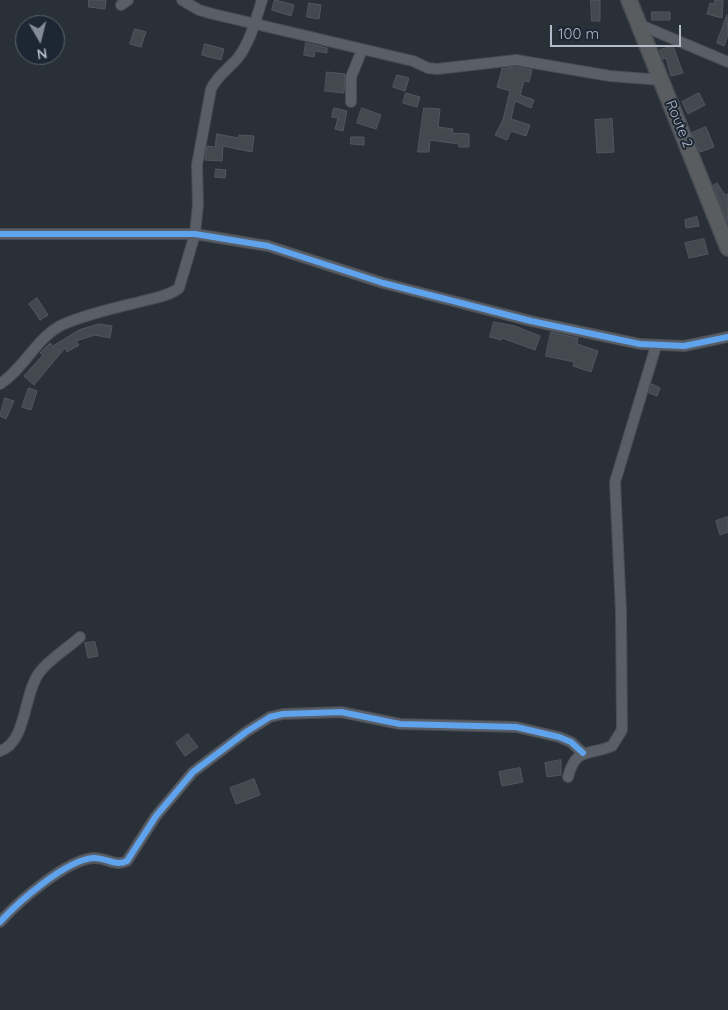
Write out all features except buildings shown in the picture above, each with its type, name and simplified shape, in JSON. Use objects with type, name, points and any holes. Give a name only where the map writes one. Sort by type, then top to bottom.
[{"type":"highway","name":"Route 2","points":[[629,0],[728,248]]},
{"type":"street","points":[[182,0],[199,10],[254,25],[413,61],[428,68],[516,60],[610,76],[662,80]]},
{"type":"street","points":[[0,384],[20,366],[43,339],[64,324],[174,292],[182,282],[195,234],[198,204],[197,165],[210,88],[241,53],[254,25],[262,0]]},
{"type":"street","points":[[638,24],[728,62]]},
{"type":"street","points":[[351,102],[351,77],[362,50]]},
{"type":"street","points":[[0,234],[195,234],[268,246],[330,264],[363,278],[531,321],[656,346],[684,346],[728,337]]},
{"type":"street","points":[[568,777],[572,763],[582,753],[612,746],[622,730],[621,612],[615,482],[656,346]]},
{"type":"street","points":[[0,751],[12,744],[18,736],[25,707],[38,673],[80,637]]},
{"type":"street","points":[[0,922],[19,902],[72,864],[94,858],[116,863],[127,861],[156,816],[193,772],[246,732],[276,716],[314,712],[341,712],[400,724],[516,727],[559,737],[571,742],[582,753]]},
{"type":"cycle path","points":[[0,234],[195,234],[268,246],[383,283],[531,321],[640,344],[684,346],[728,337]]},
{"type":"cycle path","points":[[0,922],[30,893],[70,866],[93,858],[118,863],[127,861],[156,816],[193,772],[246,732],[270,717],[283,714],[341,712],[400,724],[516,727],[559,737],[571,742],[583,753]]}]
